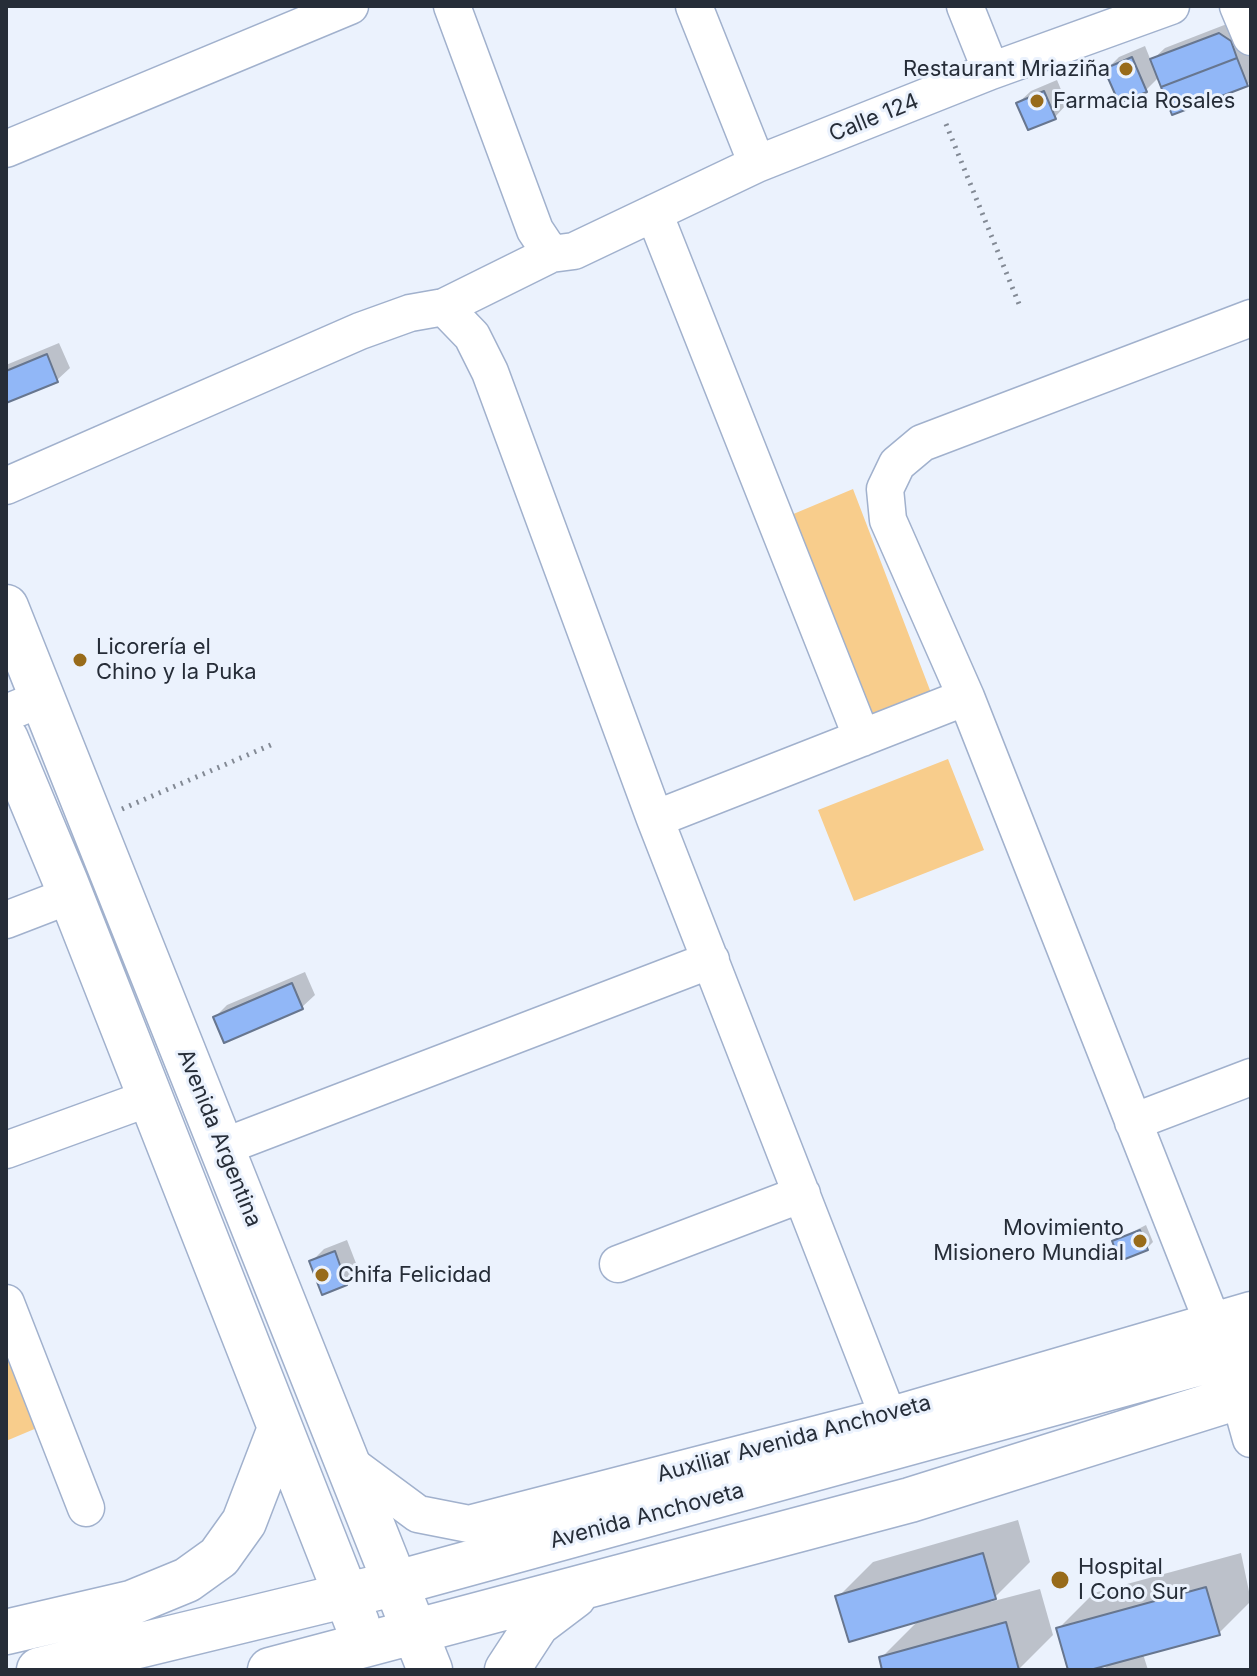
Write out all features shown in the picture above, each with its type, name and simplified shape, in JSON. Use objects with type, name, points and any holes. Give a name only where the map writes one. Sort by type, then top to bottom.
[{"type":"main road","name":"Avenida Argentina","points":[[6,607],[24,706],[92,822],[424,1651]]},
{"type":"main road","points":[[6,739],[71,895],[370,1658]]},
{"type":"main road","name":"Avenida Anchoveta","points":[[39,1670],[397,1583],[1251,1349]]},
{"type":"main road","points":[[270,1670],[424,1651],[584,1587],[910,1500],[1245,1395]]},
{"type":"main road","points":[[6,1632],[131,1603],[187,1580],[219,1557],[244,1522],[279,1431]]},
{"type":"main road","points":[[507,1670],[537,1624],[584,1587]]},
{"type":"street","points":[[452,6],[535,230],[551,254]]},
{"type":"street","points":[[694,6],[757,164]]},
{"type":"street","points":[[965,6],[991,71]]},
{"type":"street","name":"Calle 124","points":[[6,486],[360,331],[410,313],[444,307],[551,254],[574,251],[757,164],[991,71],[1171,6]]},
{"type":"street","points":[[1238,6],[1251,37]]},
{"type":"street","points":[[6,149],[301,29],[334,8]]},
{"type":"street","points":[[654,213],[862,738]]},
{"type":"street","points":[[444,307],[472,336],[490,372],[655,819],[888,1416]]},
{"type":"street","points":[[1212,1321],[966,697],[888,520],[885,489],[897,464],[922,443],[1251,318]]},
{"type":"street","points":[[655,819],[966,697]]},
{"type":"street","points":[[6,920],[71,895]]},
{"type":"street","points":[[223,1147],[711,960]]},
{"type":"street","points":[[1133,1122],[1251,1077]]},
{"type":"street","points":[[6,1150],[149,1098]]},
{"type":"street","points":[[618,1264],[802,1194]]},
{"type":"street","points":[[6,1303],[86,1508]]},
{"type":"street","name":"Auxiliar Avenida Anchoveta","points":[[349,1463],[418,1514],[469,1524],[888,1416],[1251,1310]]},
{"type":"street","points":[[1245,1395],[1251,1439]]},
{"type":"path","points":[[934,94],[1019,304]]},
{"type":"path","points":[[92,822],[273,744]]},
{"type":"shaded area","points":[[853,489],[933,698],[872,726],[791,515]]},
{"type":"shaded area","points":[[948,759],[984,850],[854,901],[818,810]]},
{"type":"shaded area","points":[[6,1351],[63,1417],[6,1441]]},
{"type":"building","points":[[1219,33],[1231,41],[1237,58],[1161,87],[1150,59]]},
{"type":"building","points":[[1132,57],[1147,92],[1119,103],[1104,69]]},
{"type":"building","points":[[1237,58],[1248,86],[1172,115],[1161,87]]},
{"type":"building","points":[[1044,91],[1056,119],[1028,130],[1016,103]]},
{"type":"building","points":[[47,354],[58,382],[6,403],[6,371]]},
{"type":"building","points":[[292,983],[303,1009],[224,1043],[213,1017]]},
{"type":"building","points":[[1140,1230],[1148,1250],[1120,1261],[1112,1241]]},
{"type":"building","points":[[335,1251],[347,1285],[322,1295],[309,1261]]},
{"type":"building","points":[[983,1553],[996,1599],[849,1642],[835,1596]]},
{"type":"building","points":[[1206,1587],[1220,1635],[1090,1670],[1068,1670],[1056,1628]]},
{"type":"building","points":[[1006,1622],[1019,1670],[882,1670],[879,1657]]},
{"type":"place","name":"Restaurant Mriaziña","points":[[1126,69]]},
{"type":"place","name":"Farmacia Rosales","points":[[1037,101]]},
{"type":"place","name":"Licorería el Chino y la Puka","points":[[80,660]]},
{"type":"place","name":"Movimiento Misionero Mundial","points":[[1140,1241]]},
{"type":"place","name":"Chifa Felicidad","points":[[322,1275]]},
{"type":"place","name":"Hospital I Cono Sur","points":[[1060,1580]]}]
